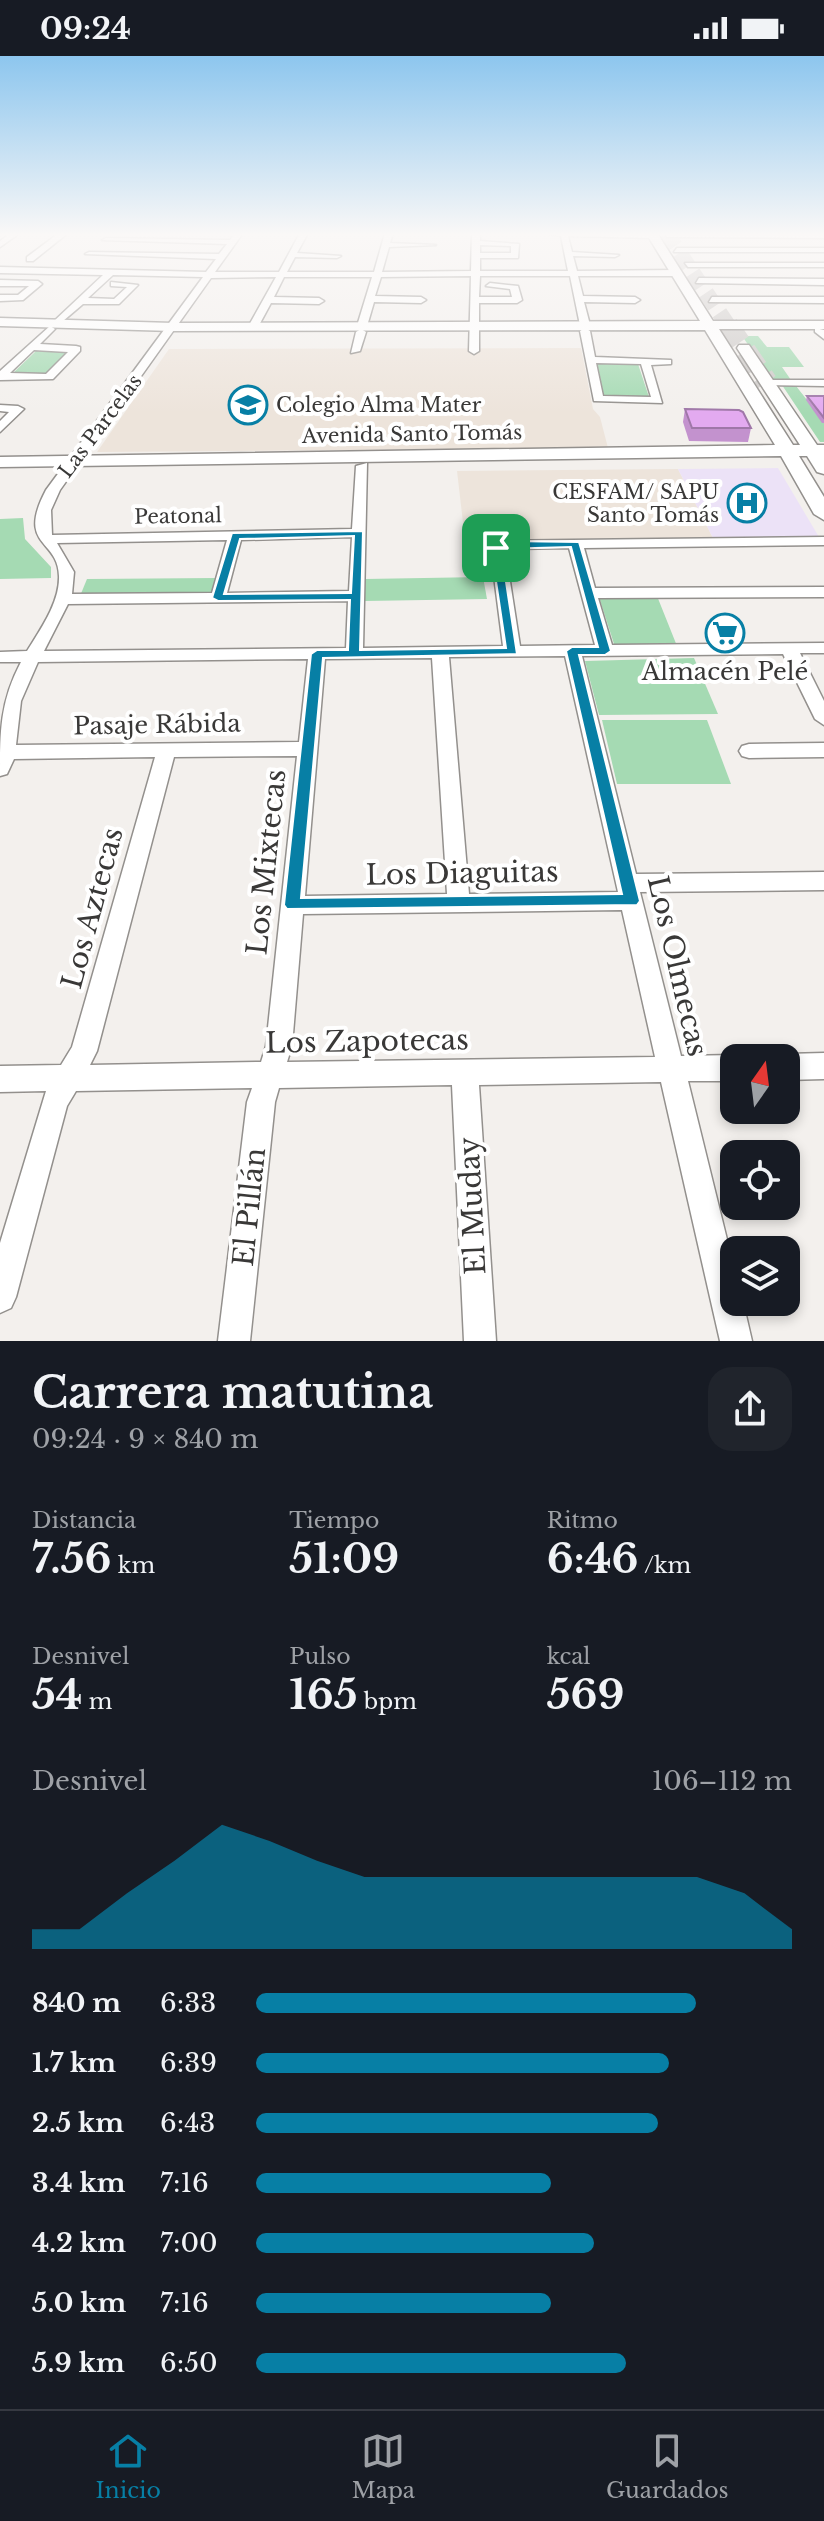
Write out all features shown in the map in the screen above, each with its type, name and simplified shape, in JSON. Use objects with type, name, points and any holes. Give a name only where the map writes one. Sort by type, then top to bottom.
[{"type":"main road","points":[[698,293],[721,328],[824,514]]},
{"type":"main road","points":[[707,293],[721,328],[768,383],[820,458]]},
{"type":"main road","points":[[0,325],[171,330],[822,330]]},
{"type":"main road","points":[[171,330],[253,327],[362,329]]},
{"type":"main road","name":"Avenida Santo Tomás","points":[[0,462],[69,466],[362,466],[791,456]]},
{"type":"main road","name":"Avenida Santo Tomás","points":[[0,471],[69,466],[820,458]]},
{"type":"street","points":[[0,298],[20,298],[26,293]]},
{"type":"street","points":[[1,376],[90,293]]},
{"type":"street","points":[[81,301],[116,302],[126,293]]},
{"type":"street","name":"Las Parcelas","points":[[45,539],[42,524],[45,509],[69,466],[199,293]]},
{"type":"street","points":[[253,327],[271,293]]},
{"type":"street","points":[[303,300],[306,293]]},
{"type":"street","points":[[355,351],[372,293]]},
{"type":"street","points":[[405,300],[407,293]]},
{"type":"street","points":[[474,351],[475,293]]},
{"type":"street","points":[[475,300],[517,300],[515,293]]},
{"type":"street","points":[[578,293],[598,399],[658,401],[645,362]]},
{"type":"street","points":[[615,293],[617,299]]},
{"type":"street","points":[[370,299],[421,300]]},
{"type":"street","points":[[579,299],[635,300]]},
{"type":"street","points":[[267,300],[319,301]]},
{"type":"street","points":[[712,300],[824,300]]},
{"type":"street","points":[[1,376],[49,377],[76,349],[32,347]]},
{"type":"street","points":[[591,360],[667,362]]},
{"type":"street","points":[[768,383],[824,383]]},
{"type":"street","points":[[0,408],[18,409],[0,428]]},
{"type":"street","points":[[354,653],[362,466]]},
{"type":"street","name":"Peatonal","points":[[45,539],[359,533]]},
{"type":"street","points":[[218,598],[235,536]]},
{"type":"street","points":[[4,761],[12,700],[66,588],[67,570],[61,557],[45,539]]},
{"type":"street","points":[[512,652],[497,545],[824,541]]},
{"type":"street","points":[[575,544],[605,651]]},
{"type":"street","points":[[589,593],[824,592]]},
{"type":"street","points":[[62,599],[356,596]]},
{"type":"street","points":[[0,657],[824,648]]},
{"type":"street","points":[[789,649],[824,719]]},
{"type":"street","name":"Los Olmecas","points":[[572,651],[736,1341]]},
{"type":"street","points":[[440,652],[459,903]]},
{"type":"street","name":"Los Mixtecas","points":[[269,1075],[279,1046],[317,654]]},
{"type":"street","name":"Pasaje Rábida","points":[[4,761],[166,751],[307,749]]},
{"type":"street","points":[[749,751],[824,750]]},
{"type":"street","name":"Los Aztecas","points":[[0,1297],[55,1102],[84,1051],[166,751]]},
{"type":"street","name":"Los Diaguitas","points":[[292,905],[459,903],[824,881]]},
{"type":"street","points":[[800,1067],[824,1066]]},
{"type":"street","name":"Los Zapotecas","points":[[0,1079],[720,1068]]},
{"type":"street","name":"El Muday","points":[[465,1072],[480,1341]]},
{"type":"street","name":"El Pillán","points":[[234,1341],[261,1102],[269,1075]]},
{"type":"shaded area","points":[[581,348],[593,409],[600,417],[608,448],[97,452],[169,349]]},
{"type":"shaded area","name":"CESFAM/ SAPU Santo Tomás","points":[[778,468],[819,537],[713,538],[678,469]]},
{"type":"shaded area","points":[[678,469],[713,538],[465,540],[457,471]]},
{"type":"green space","points":[[742,336],[758,336],[767,347],[789,347],[804,367],[782,367],[791,380],[773,380]]},
{"type":"green space","points":[[36,351],[68,352],[46,375],[12,374]]},
{"type":"green space","points":[[597,363],[638,364],[649,397],[604,396]]},
{"type":"green space","points":[[782,385],[796,386],[807,400],[824,400],[824,442],[820,442]]},
{"type":"green space","points":[[23,518],[25,539],[51,567],[51,578],[0,579],[0,519]]},
{"type":"green space","points":[[483,577],[487,599],[365,601],[365,579]]},
{"type":"green space","points":[[215,578],[211,595],[80,596],[87,579]]},
{"type":"green space","points":[[657,596],[677,646],[615,647],[599,597]]},
{"type":"green space","points":[[694,658],[718,714],[599,715],[585,661]]},
{"type":"green space","points":[[602,720],[707,720],[731,784],[617,784]]},
{"type":"building","points":[[807,396],[824,396],[824,418]]},
{"type":"building","points":[[685,409],[739,410],[751,428],[692,428]]},
{"type":"tunnel","points":[[706,293],[729,327]]},
{"type":"tunnel","points":[[728,325],[767,382]]},
{"type":"place","name":"Colegio Alma Mater","points":[[248,405]]},
{"type":"place","name":"CESFAM/ SAPU Santo Tomás","points":[[747,503]]},
{"type":"place","name":"Almacén Pelé","points":[[725,633]]},
{"type":"route","points":[[496,548],[497,545],[575,544],[605,651],[572,651],[631,901],[292,905],[317,654],[354,653],[359,533],[235,536],[218,598],[356,596],[354,653],[512,652],[496,548]]}]
